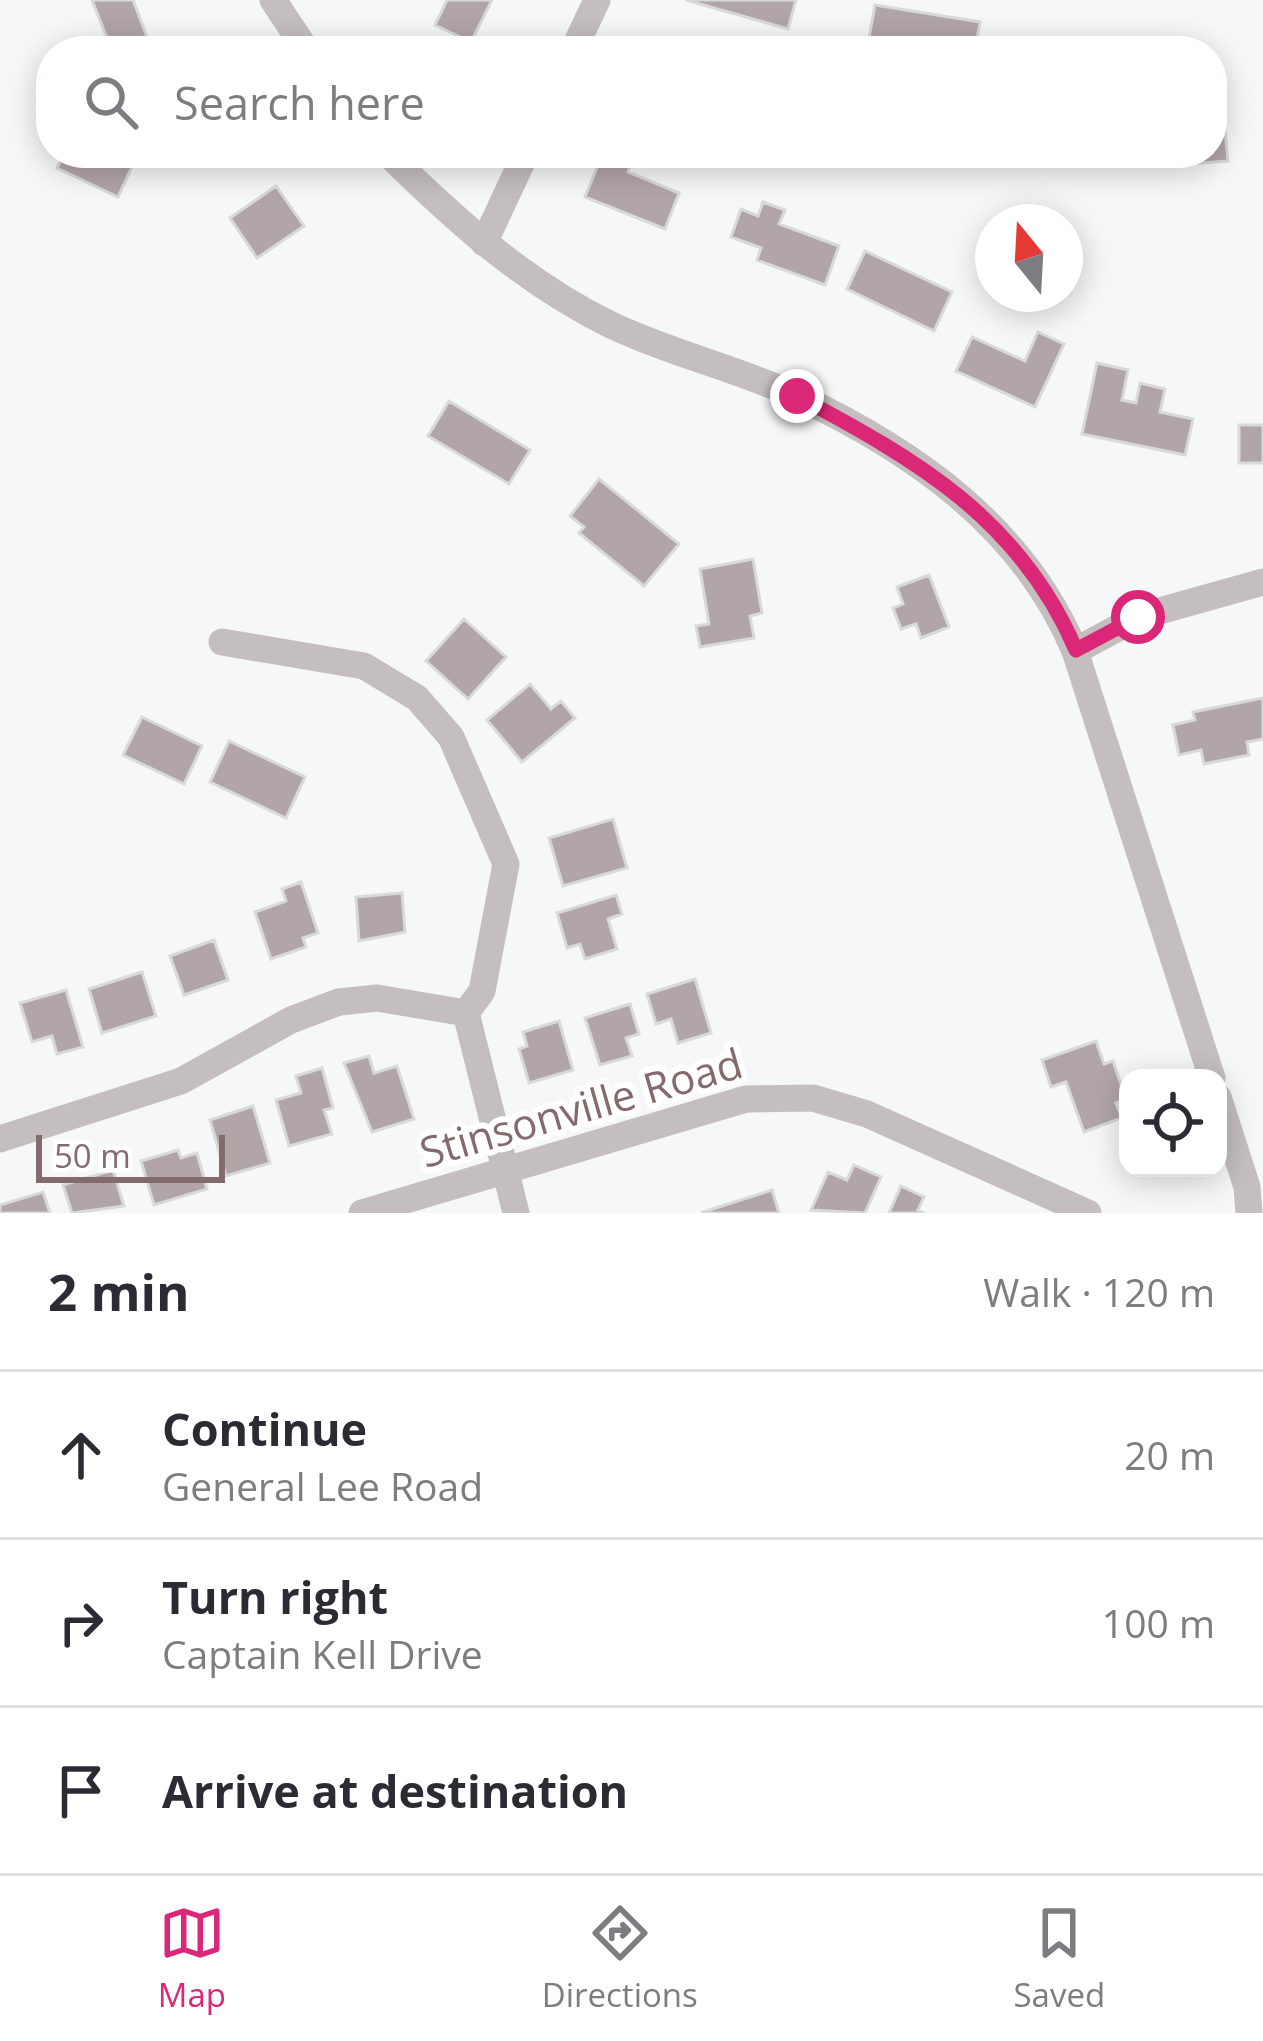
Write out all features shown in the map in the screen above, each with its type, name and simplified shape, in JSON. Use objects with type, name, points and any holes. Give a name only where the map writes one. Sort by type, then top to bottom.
[{"type":"street","points":[[273,0],[297,36]]},
{"type":"street","points":[[580,36],[597,0]]},
{"type":"street","points":[[404,168],[484,243],[539,284],[610,324],[797,396],[924,466],[1014,550],[1057,606],[1076,650],[1209,1069]]},
{"type":"street","points":[[484,243],[519,168]]},
{"type":"street","points":[[1076,650],[1138,617],[1263,582]]},
{"type":"street","points":[[222,642],[364,666],[417,698],[451,736],[506,864],[482,991],[466,1013],[517,1213]]},
{"type":"street","points":[[0,1139],[182,1081],[291,1019],[339,1002],[377,998],[466,1013]]},
{"type":"street","name":"Stinsonville Road","points":[[362,1213],[746,1099],[813,1098],[939,1144],[1088,1213]]},
{"type":"street","points":[[1227,1125],[1247,1187],[1250,1213]]},
{"type":"building","points":[[92,0],[133,0],[147,36],[106,36]]},
{"type":"building","points":[[447,0],[492,0],[474,36],[458,36],[435,25]]},
{"type":"building","points":[[686,0],[796,0],[788,29]]},
{"type":"building","points":[[875,5],[980,22],[978,36],[869,36]]},
{"type":"building","points":[[57,168],[131,168],[118,197]]},
{"type":"building","points":[[597,168],[630,168],[628,172],[679,193],[665,229],[585,197]]},
{"type":"building","points":[[276,186],[304,226],[257,258],[230,218]]},
{"type":"building","points":[[763,202],[785,210],[779,224],[839,246],[825,285],[757,260],[761,248],[731,237],[741,209],[758,216]]},
{"type":"building","points":[[865,251],[952,292],[934,331],[847,289]]},
{"type":"building","points":[[1038,332],[1064,344],[1035,407],[956,371],[972,337],[1025,361]]},
{"type":"building","points":[[1097,363],[1128,370],[1122,400],[1136,403],[1140,383],[1165,389],[1160,412],[1193,419],[1185,455],[1082,434]]},
{"type":"building","points":[[449,401],[530,450],[509,484],[428,436]]},
{"type":"building","points":[[1239,425],[1263,425],[1263,463],[1239,463]]},
{"type":"building","points":[[599,479],[679,544],[644,586],[579,533],[584,527],[570,516]]},
{"type":"building","points":[[753,559],[762,613],[750,616],[754,638],[700,647],[696,626],[709,624],[700,569]]},
{"type":"building","points":[[929,575],[949,627],[921,638],[916,624],[901,629],[893,608],[903,604],[897,587]]},
{"type":"building","points":[[464,619],[506,657],[468,699],[426,661]]},
{"type":"building","points":[[530,684],[551,709],[561,701],[575,718],[522,762],[487,720]]},
{"type":"building","points":[[1263,698],[1263,739],[1247,742],[1249,755],[1204,764],[1201,750],[1179,755],[1173,725],[1195,720],[1193,712]]},
{"type":"building","points":[[142,717],[202,746],[184,784],[123,755]]},
{"type":"building","points":[[229,741],[305,777],[286,818],[210,782]]},
{"type":"building","points":[[613,819],[627,868],[563,886],[549,838]]},
{"type":"building","points":[[301,882],[318,933],[303,938],[306,947],[271,959],[255,912],[286,901],[282,889]]},
{"type":"building","points":[[402,893],[405,932],[359,941],[356,897]]},
{"type":"building","points":[[616,895],[622,914],[608,919],[617,949],[585,959],[580,944],[567,948],[557,913]]},
{"type":"building","points":[[214,940],[228,980],[184,995],[170,956]]},
{"type":"building","points":[[142,972],[156,1016],[102,1033],[89,989]]},
{"type":"building","points":[[695,979],[711,1033],[678,1043],[671,1019],[656,1024],[647,994]]},
{"type":"building","points":[[66,990],[83,1047],[57,1054],[52,1036],[32,1042],[20,1003]]},
{"type":"building","points":[[630,1004],[639,1034],[626,1038],[632,1056],[600,1065],[585,1018]]},
{"type":"building","points":[[559,1021],[573,1070],[529,1083],[519,1049],[527,1046],[523,1032]]},
{"type":"building","points":[[1096,1041],[1104,1064],[1113,1061],[1119,1079],[1119,1119],[1084,1132],[1066,1082],[1051,1087],[1042,1060]]},
{"type":"building","points":[[369,1056],[374,1073],[397,1066],[414,1119],[372,1132],[344,1063]]},
{"type":"building","points":[[322,1068],[333,1108],[324,1110],[332,1134],[289,1146],[276,1100],[301,1093],[296,1076]]},
{"type":"building","points":[[253,1106],[270,1163],[226,1176],[210,1120]]},
{"type":"building","points":[[178,1150],[181,1158],[197,1153],[207,1189],[154,1205],[141,1161]]},
{"type":"building","points":[[854,1165],[881,1177],[865,1213],[811,1210],[828,1172],[847,1180]]},
{"type":"building","points":[[113,1170],[124,1206],[72,1213],[63,1185]]},
{"type":"building","points":[[901,1186],[924,1197],[918,1210],[924,1213],[889,1213]]},
{"type":"building","points":[[772,1190],[779,1213],[703,1212]]},
{"type":"building","points":[[43,1192],[50,1213],[0,1213],[0,1205]]},
{"type":"route","points":[[797,396],[924,466],[970,504],[1014,550],[1057,606],[1076,650],[1138,617]]}]
